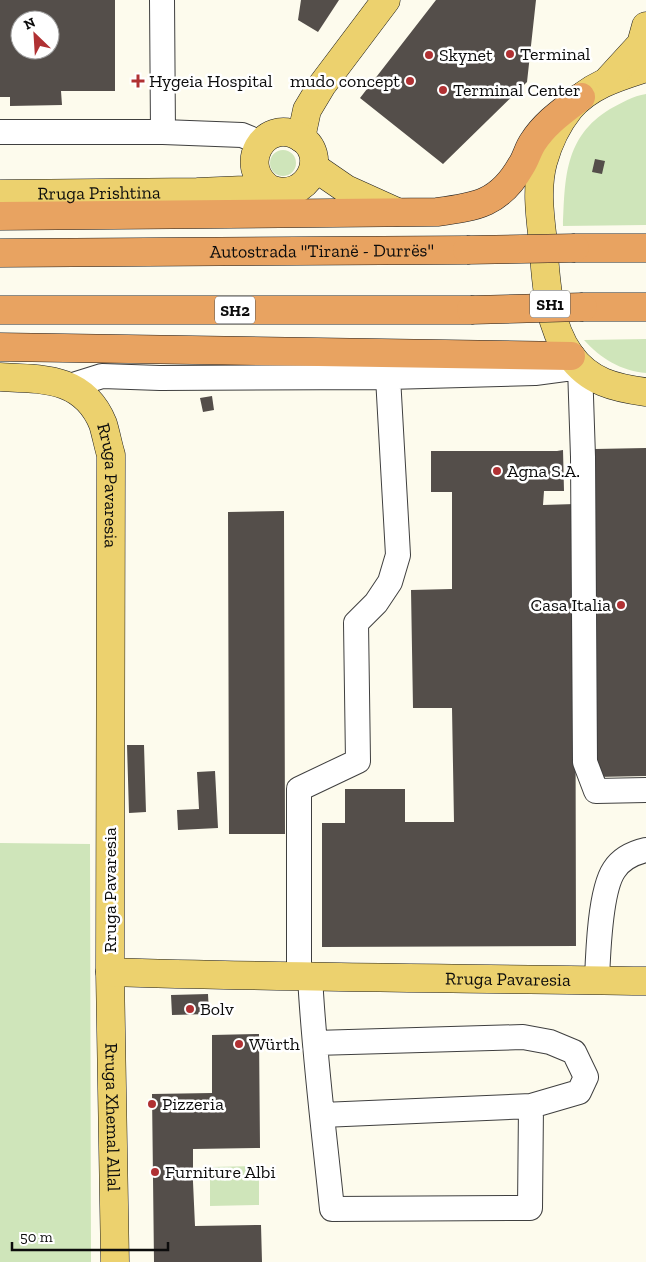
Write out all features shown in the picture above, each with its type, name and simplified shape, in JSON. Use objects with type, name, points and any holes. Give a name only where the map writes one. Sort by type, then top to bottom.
[{"type":"highway","points":[[0,216],[397,212],[451,210],[472,206],[493,200],[510,184],[522,166],[532,143],[548,122],[581,97]]},
{"type":"highway","name":"Autostrada \"Tiranë - Durrës\"","points":[[0,253],[646,248]]},
{"type":"highway","name":"SH2","points":[[0,310],[471,310],[646,307]]},
{"type":"highway","points":[[0,348],[576,361]]},
{"type":"main road","points":[[386,0],[322,85],[307,110],[301,138],[311,150],[314,166],[346,189],[397,212]]},
{"type":"main road","name":"SH1","points":[[609,80],[641,44],[646,26]]},
{"type":"main road","name":"SH1","points":[[646,68],[609,80],[581,97],[561,121],[542,162],[539,211],[551,311],[558,333],[576,361],[603,383],[646,392]]},
{"type":"main road","name":"Rruga Prishtina","points":[[197,192],[258,152],[272,135],[278,133],[292,134],[301,138]]},
{"type":"main road","points":[[258,152],[257,175],[261,182],[270,189]]},
{"type":"main road","name":"Rruga Prishtina","points":[[0,194],[197,192],[270,189],[284,192],[299,188],[308,181],[314,166]]},
{"type":"main road","name":"Rruga Pavaresia","points":[[0,378],[52,381],[70,386],[90,402],[103,424],[111,455],[110,972],[225,976],[646,981]]},
{"type":"main road","name":"Rruga Xhemal Allal","points":[[110,972],[115,1262]]},
{"type":"street","points":[[162,0],[163,132]]},
{"type":"street","points":[[0,132],[163,132],[242,135],[258,152]]},
{"type":"street","points":[[70,386],[102,376],[160,378],[388,377],[535,373],[576,361],[583,458],[585,762],[596,791],[646,790]]},
{"type":"street","points":[[388,377],[398,555],[390,582],[376,602],[356,623],[358,761],[300,789],[305,976],[315,1043],[332,1209],[530,1208],[531,1106]]},
{"type":"street","points":[[596,980],[606,888],[614,870],[624,859],[637,852],[646,850]]},
{"type":"street","points":[[315,1043],[523,1038],[550,1042],[574,1052],[586,1076],[579,1092],[531,1106],[322,1115]]},
{"type":"green space","points":[[646,94],[646,225],[563,226],[567,176],[575,146],[595,120],[610,109],[632,98]]},
{"type":"green space","points":[[283,150],[292,154],[296,163],[292,172],[283,176],[274,172],[270,163],[274,154]]},
{"type":"green space","points":[[646,339],[646,373],[628,370],[604,358],[584,340]]},
{"type":"green space","points":[[0,843],[90,844],[91,1262],[0,1262]]},
{"type":"green space","points":[[259,1166],[259,1205],[210,1206],[210,1167]]},
{"type":"building","points":[[0,0],[115,0],[115,91],[61,91],[62,105],[10,106],[10,97],[0,97]]},
{"type":"building","points":[[301,0],[339,0],[318,32],[298,20]]},
{"type":"building","name":"Terminal Center","points":[[436,0],[536,0],[527,82],[443,164],[360,98]]},
{"type":"building","points":[[595,159],[605,161],[602,174],[592,172]]},
{"type":"building","points":[[212,396],[214,410],[203,412],[200,398]]},
{"type":"building","name":"Casa Italia","points":[[646,448],[646,776],[596,777],[595,449]]},
{"type":"building","points":[[563,450],[564,491],[544,491],[543,505],[575,504],[576,946],[322,947],[322,823],[345,823],[345,789],[405,789],[405,822],[454,822],[452,708],[413,708],[411,590],[452,589],[452,492],[431,492],[431,451]]},
{"type":"building","points":[[284,511],[285,834],[229,834],[228,512]]},
{"type":"building","points":[[127,745],[144,745],[146,812],[129,813]]},
{"type":"building","points":[[215,771],[218,828],[178,830],[177,810],[199,809],[197,772]]},
{"type":"building","name":"Bolv","points":[[208,994],[209,1014],[172,1015],[171,995]]},
{"type":"building","points":[[259,1034],[260,1148],[193,1149],[193,1182],[195,1226],[261,1225],[262,1262],[154,1262],[152,1094],[212,1093],[212,1035]]},
{"type":"place","name":"Terminal","points":[[510,54]]},
{"type":"place","name":"Skynet","points":[[429,55]]},
{"type":"place","name":"Hygeia Hospital","points":[[138,81]]},
{"type":"place","name":"mudo concept","points":[[410,81]]},
{"type":"place","name":"Terminal Center","points":[[443,90]]},
{"type":"place","name":"Agna S.A.","points":[[497,471]]},
{"type":"place","name":"Casa Italia","points":[[621,605]]},
{"type":"place","name":"Bolv","points":[[190,1009]]},
{"type":"place","name":"Würth","points":[[239,1044]]},
{"type":"place","name":"Pizzeria","points":[[152,1104]]},
{"type":"place","name":"Furniture Albi","points":[[155,1172]]}]
